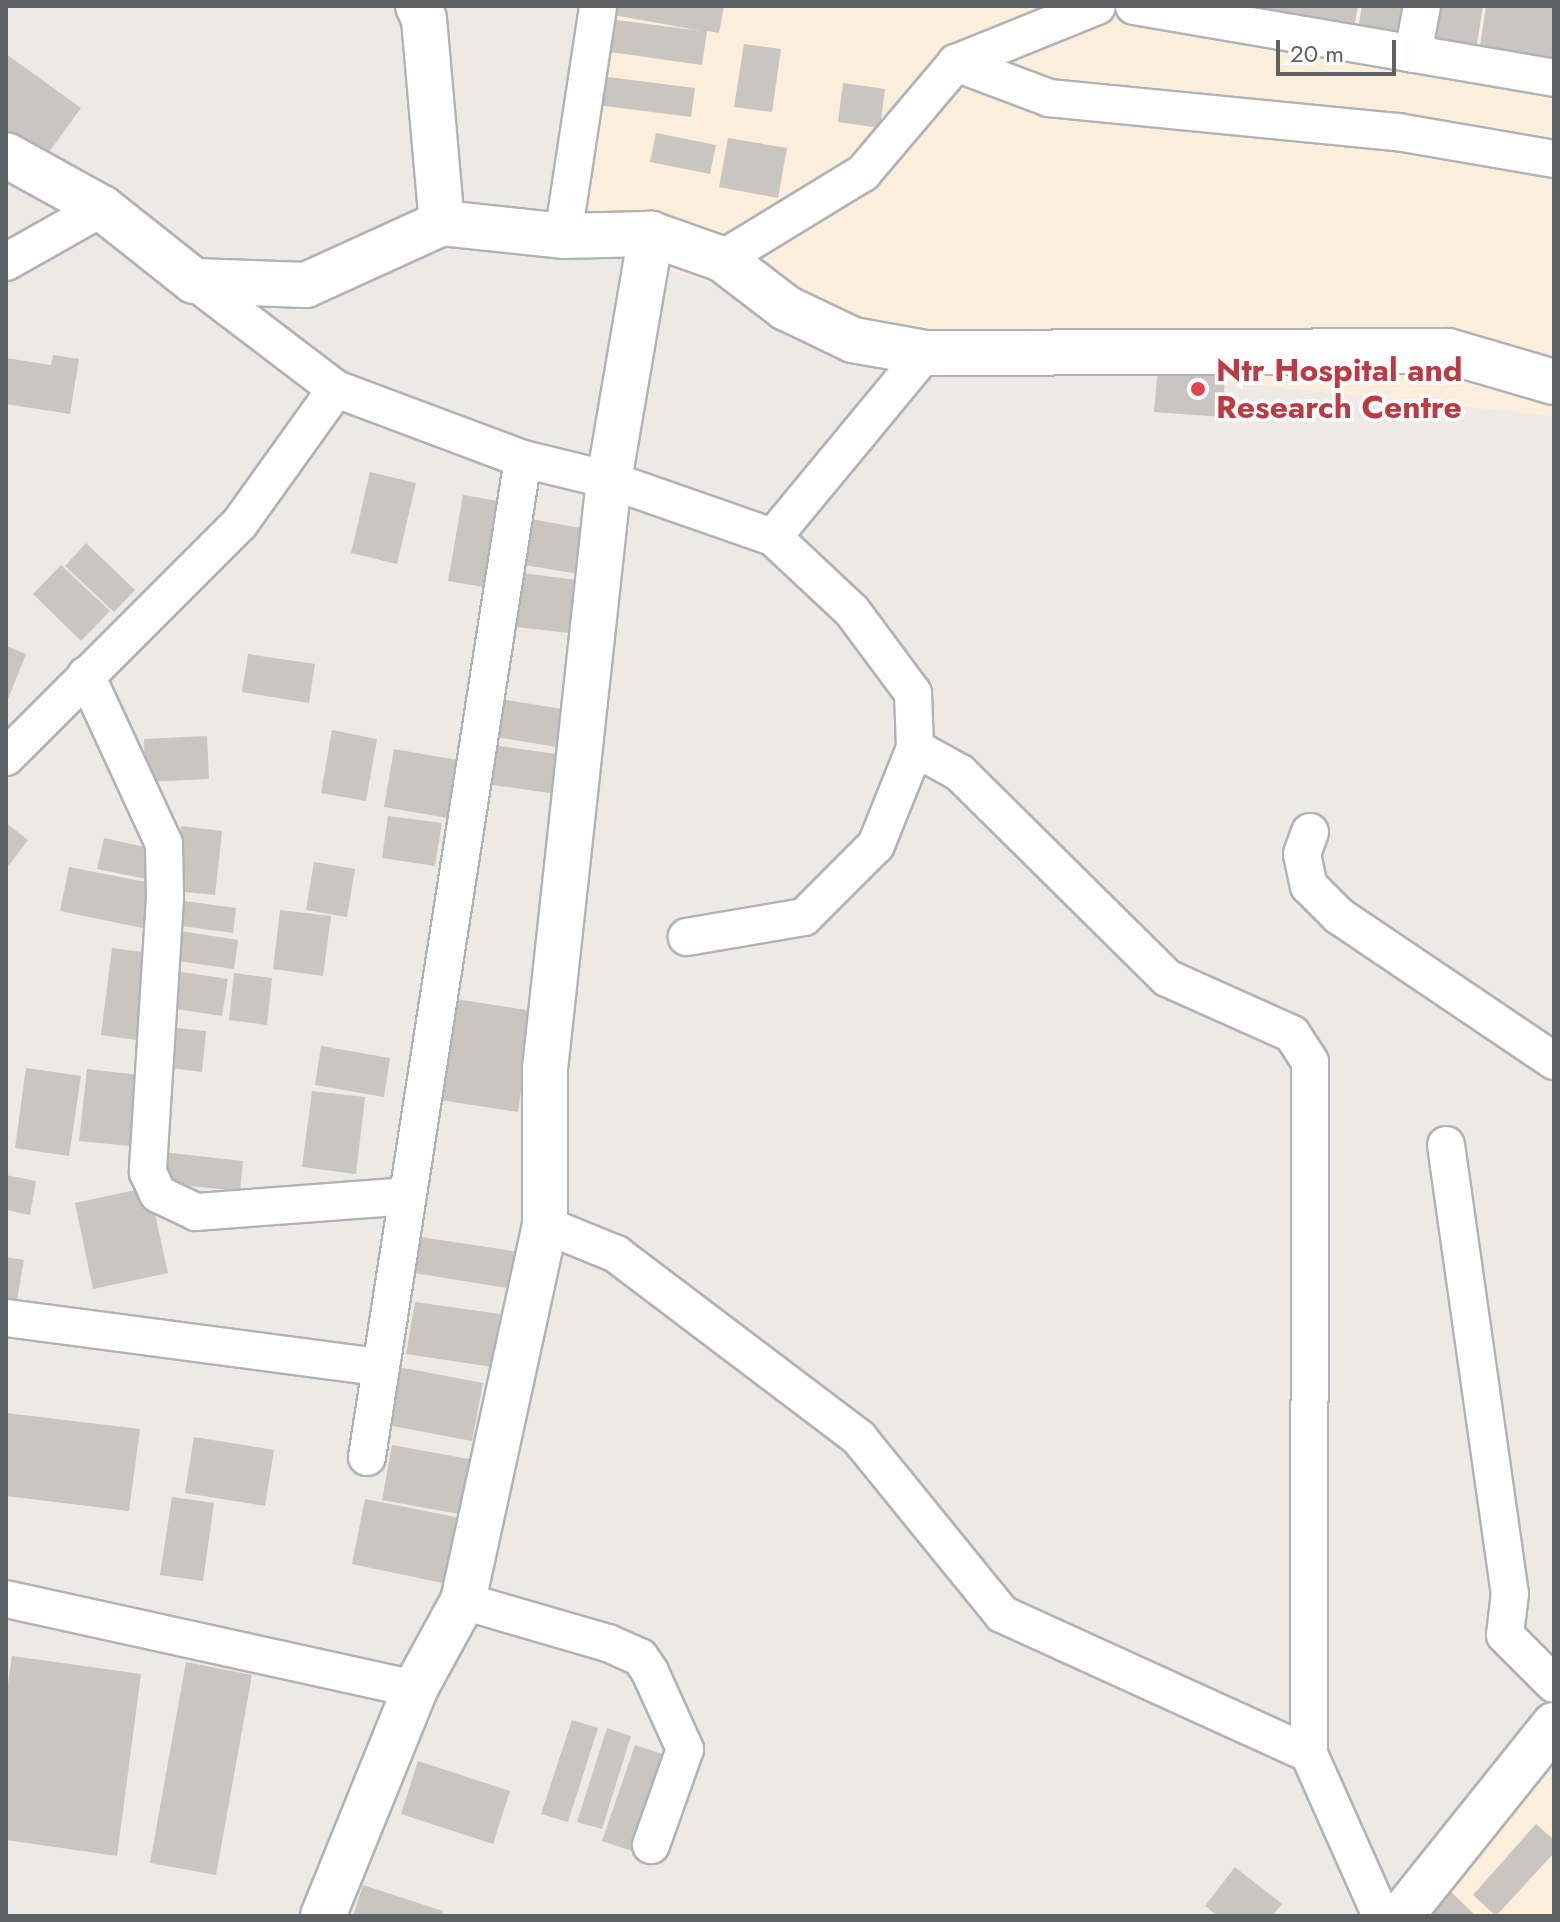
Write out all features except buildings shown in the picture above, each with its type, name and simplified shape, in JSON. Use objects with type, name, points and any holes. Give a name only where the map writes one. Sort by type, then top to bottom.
[{"type":"street","points":[[418,6],[424,19],[442,223]]},
{"type":"street","points":[[563,236],[598,6]]},
{"type":"street","points":[[722,259],[863,173],[956,63],[1097,6]]},
{"type":"street","points":[[1134,6],[1554,78]]},
{"type":"street","points":[[1413,54],[1422,6]]},
{"type":"street","points":[[956,63],[1049,98],[1398,132],[1554,159]]},
{"type":"street","points":[[6,155],[102,208],[336,389],[523,459],[609,480],[773,537],[852,611],[913,693],[915,748],[876,845],[804,917],[687,937]]},
{"type":"street","points":[[6,262],[102,208]]},
{"type":"street","points":[[194,281],[306,285],[442,223],[563,236],[651,234],[722,259],[786,308],[853,340],[925,353],[1448,351],[1554,382]]},
{"type":"street","points":[[323,1916],[415,1689],[463,1601],[545,1225],[545,1069],[609,480],[651,234]]},
{"type":"street","points":[[773,537],[925,353]]},
{"type":"street","points":[[6,757],[240,523],[336,389]]},
{"type":"street","points":[[367,1457],[523,459]]},
{"type":"street","points":[[86,675],[164,844],[165,898],[148,1172],[158,1194],[196,1212],[407,1196]]},
{"type":"street","points":[[915,748],[960,773],[1167,978],[1292,1034],[1310,1062],[1309,1754],[1381,1916]]},
{"type":"street","points":[[1310,832],[1302,854],[1309,886],[1339,916],[1554,1061]]},
{"type":"street","points":[[1446,1145],[1510,1593],[1505,1635],[1554,1684]]},
{"type":"street","points":[[545,1225],[616,1254],[859,1438],[1002,1614],[1309,1754]]},
{"type":"street","points":[[6,1318],[380,1367]]},
{"type":"street","points":[[6,1599],[415,1689]]},
{"type":"street","points":[[463,1601],[608,1643],[640,1657],[685,1749],[651,1845]]},
{"type":"street","points":[[1401,1916],[1554,1725]]},
{"type":"shaded area","points":[[601,6],[1554,6],[1554,416],[921,350],[563,236]]},
{"type":"shaded area","points":[[1554,1739],[1554,1916],[1423,1916]]},
{"type":"place","name":"Ntr Hospital and Research Centre","points":[[1198,389]]}]
